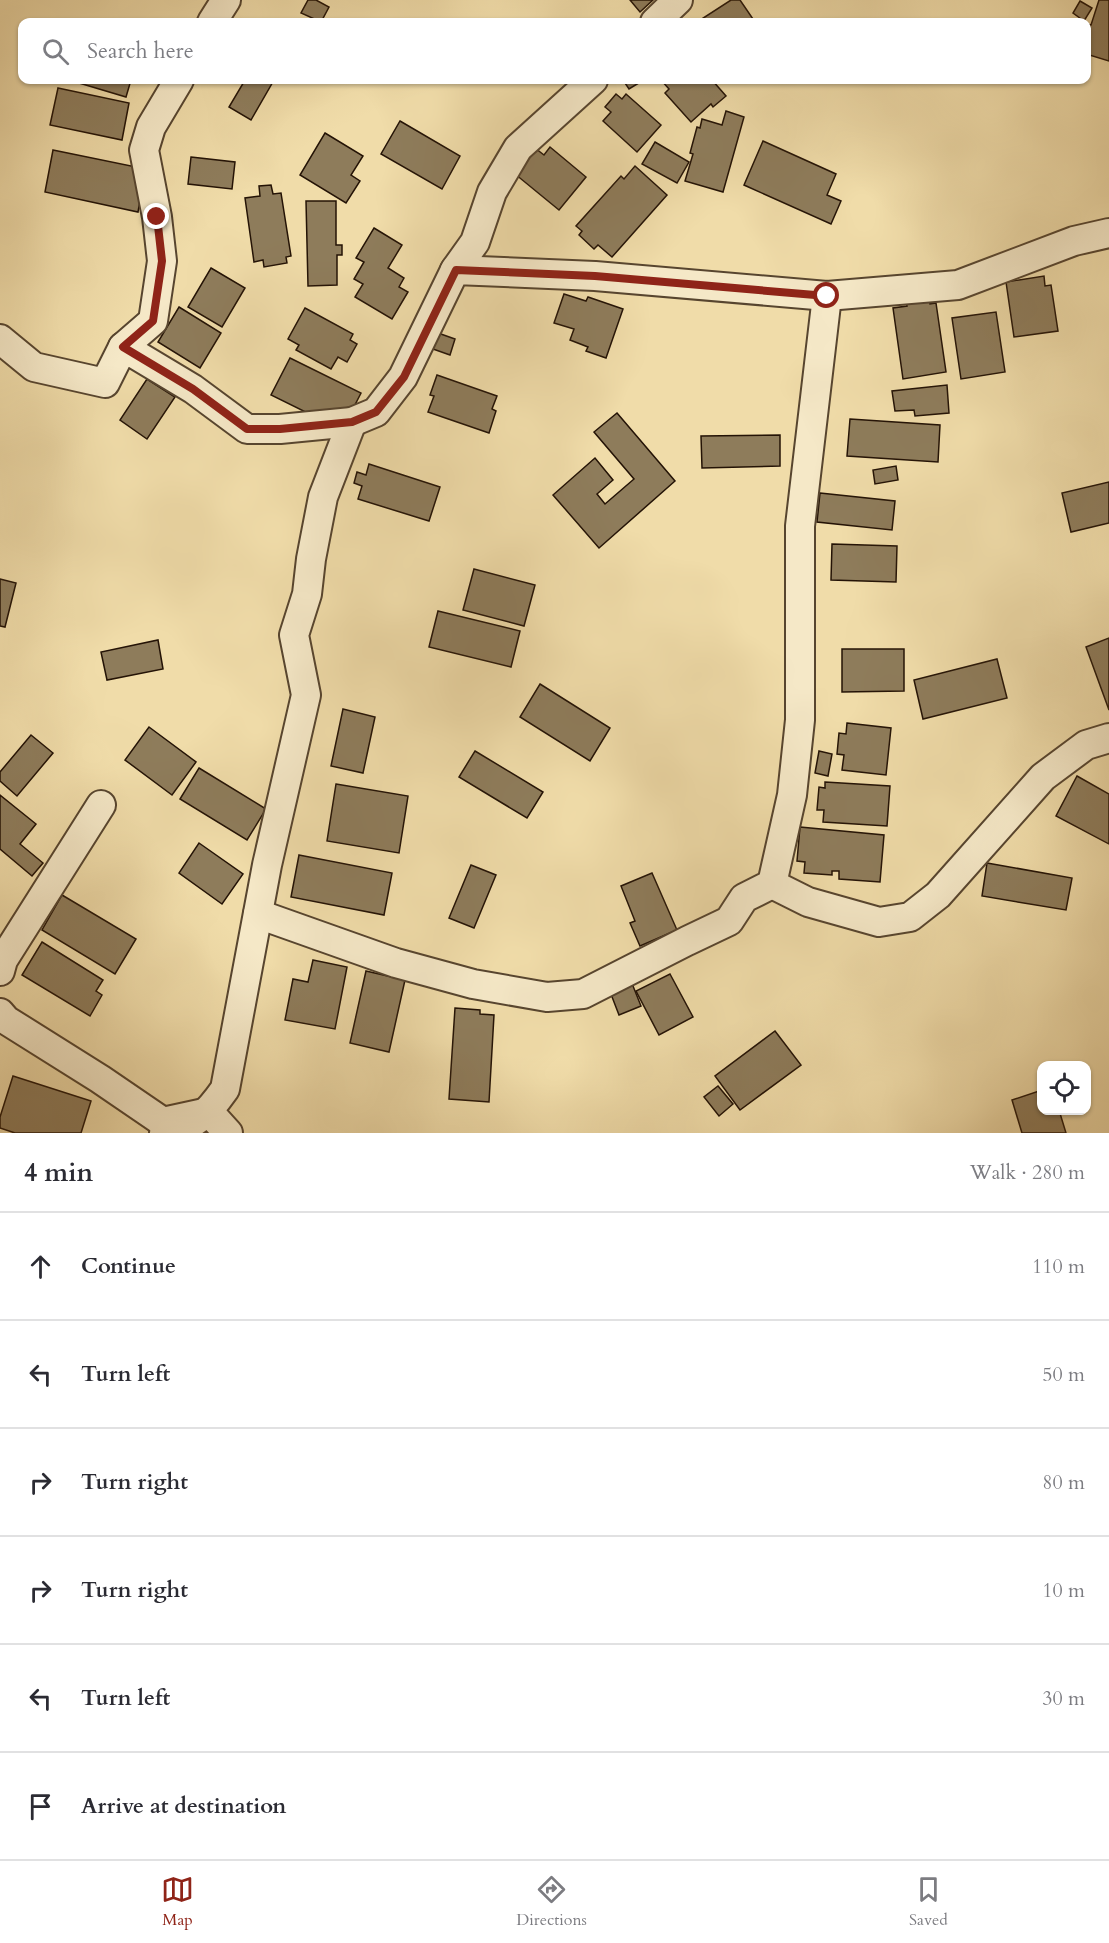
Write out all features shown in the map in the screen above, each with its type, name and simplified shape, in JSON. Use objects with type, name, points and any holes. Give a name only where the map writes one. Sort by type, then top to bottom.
[{"type":"street","points":[[215,18],[226,0]]},
{"type":"street","points":[[659,18],[678,0]]},
{"type":"street","points":[[0,339],[34,367],[105,382],[123,347],[153,321],[162,261],[157,217],[144,150],[151,127],[177,84]]},
{"type":"street","points":[[123,347],[193,389],[247,429],[280,429],[352,422],[376,412],[404,377],[456,270],[475,242],[492,192],[518,148],[589,84]]},
{"type":"street","points":[[456,270],[595,276],[827,296],[958,285],[1074,241],[1109,232]]},
{"type":"street","points":[[772,884],[792,795],[800,720],[800,526],[827,296]]},
{"type":"street","points":[[164,1133],[185,1127],[209,1112],[225,1089],[258,914],[306,695],[294,635],[308,594],[310,559],[323,496],[352,422]]},
{"type":"street","points":[[772,884],[808,902],[879,922],[910,917],[938,895],[1043,777],[1086,745],[1109,738]]},
{"type":"street","points":[[0,970],[3,960],[101,805]]},
{"type":"street","points":[[258,914],[396,963],[473,984],[547,998],[583,994],[729,921],[744,898],[772,884]]},
{"type":"street","points":[[0,1013],[6,1020],[163,1122],[209,1112]]},
{"type":"street","points":[[209,1112],[228,1133]]},
{"type":"building","points":[[308,0],[316,0],[329,7],[323,18],[312,18],[301,13]]},
{"type":"building","points":[[630,0],[653,0],[640,12]]},
{"type":"building","points":[[731,0],[740,0],[752,18],[703,18]]},
{"type":"building","points":[[1099,0],[1109,0],[1109,61],[1091,56],[1091,25]]},
{"type":"building","points":[[1080,1],[1092,8],[1086,18],[1080,18],[1073,13]]},
{"type":"building","points":[[82,84],[130,84],[126,97]]},
{"type":"building","points":[[243,84],[272,84],[251,120],[229,107]]},
{"type":"building","points":[[626,84],[637,84],[629,89]]},
{"type":"building","points":[[665,84],[716,84],[726,96],[713,107],[711,104],[691,122],[665,93],[669,89]]},
{"type":"building","points":[[58,88],[129,103],[122,140],[50,125]]},
{"type":"building","points":[[616,94],[622,99],[626,94],[661,125],[637,152],[603,121],[611,112],[605,107]]},
{"type":"building","points":[[726,111],[744,117],[723,192],[685,181],[693,154],[690,153],[697,127],[700,128],[702,119],[722,125]]},
{"type":"building","points":[[400,121],[460,156],[442,189],[381,154]]},
{"type":"building","points":[[325,133],[363,156],[351,175],[360,181],[346,203],[300,175]]},
{"type":"building","points":[[763,141],[836,174],[827,195],[841,201],[831,224],[744,185]]},
{"type":"building","points":[[655,142],[689,162],[677,183],[642,164]]},
{"type":"building","points":[[550,147],[586,177],[559,210],[515,174],[535,148],[544,155]]},
{"type":"building","points":[[53,150],[146,169],[138,212],[45,192]]},
{"type":"building","points":[[191,157],[235,162],[232,189],[188,184]]},
{"type":"building","points":[[635,166],[667,195],[612,257],[598,245],[594,249],[579,235],[582,231],[576,226],[621,176],[624,179]]},
{"type":"building","points":[[271,185],[273,194],[281,193],[291,256],[286,257],[287,263],[264,267],[263,260],[254,262],[245,198],[260,196],[259,186]]},
{"type":"building","points":[[306,201],[336,201],[336,245],[342,245],[342,255],[337,255],[337,285],[308,286]]},
{"type":"building","points":[[374,228],[402,245],[388,268],[404,278],[399,287],[408,292],[392,319],[355,297],[363,284],[354,279],[364,262],[356,258]]},
{"type":"building","points":[[211,268],[245,288],[222,327],[188,307]]},
{"type":"building","points":[[1044,276],[1045,286],[1051,285],[1058,331],[1014,337],[1006,282]]},
{"type":"building","points":[[564,294],[586,301],[588,297],[623,309],[606,358],[586,351],[588,347],[570,340],[574,329],[554,323]]},
{"type":"building","points":[[929,296],[930,304],[936,303],[946,372],[903,379],[893,308],[907,306],[906,300]]},
{"type":"building","points":[[179,307],[221,333],[200,368],[158,342]]},
{"type":"building","points":[[305,308],[353,334],[350,340],[357,344],[347,362],[338,357],[331,369],[296,350],[299,345],[288,339]]},
{"type":"building","points":[[996,312],[1005,372],[961,379],[952,318]]},
{"type":"building","points":[[438,333],[455,339],[450,355],[433,349]]},
{"type":"building","points":[[290,358],[361,393],[342,430],[271,395]]},
{"type":"building","points":[[437,375],[497,396],[492,409],[496,411],[489,433],[428,412],[434,396],[430,395]]},
{"type":"building","points":[[147,379],[175,397],[147,439],[120,420]]},
{"type":"building","points":[[947,385],[949,413],[915,416],[914,410],[895,411],[892,391]]},
{"type":"building","points":[[617,413],[675,481],[599,548],[553,495],[595,458],[613,480],[597,494],[605,504],[634,479],[594,432]]},
{"type":"building","points":[[850,419],[940,425],[938,462],[847,456]]},
{"type":"building","points":[[780,435],[780,466],[702,468],[701,436]]},
{"type":"building","points":[[369,464],[440,487],[429,521],[358,499],[362,486],[354,483],[357,472],[366,475]]},
{"type":"building","points":[[896,466],[898,480],[875,484],[873,470]]},
{"type":"building","points":[[1109,482],[1109,523],[1071,532],[1062,493]]},
{"type":"building","points":[[820,493],[895,501],[892,530],[817,522]]},
{"type":"building","points":[[832,544],[897,546],[896,582],[831,580]]},
{"type":"building","points":[[474,569],[535,585],[524,626],[463,610]]},
{"type":"building","points":[[0,579],[16,583],[5,627],[0,626]]},
{"type":"building","points":[[438,611],[520,631],[511,667],[429,647]]},
{"type":"building","points":[[1109,638],[1109,710],[1086,647]]},
{"type":"building","points":[[158,640],[163,669],[107,680],[101,652]]},
{"type":"building","points":[[842,649],[904,649],[904,691],[842,692]]},
{"type":"building","points":[[997,659],[1007,698],[923,719],[914,680]]},
{"type":"building","points":[[540,684],[610,728],[590,761],[520,717]]},
{"type":"building","points":[[343,709],[375,717],[363,773],[331,766]]},
{"type":"building","points":[[847,723],[891,728],[886,775],[842,770],[844,755],[837,754],[839,733],[846,734]]},
{"type":"building","points":[[149,727],[196,762],[172,795],[125,760]]},
{"type":"building","points":[[31,735],[53,753],[17,796],[0,781],[0,772]]},
{"type":"building","points":[[475,751],[543,792],[527,818],[459,777]]},
{"type":"building","points":[[819,751],[832,754],[828,776],[815,773]]},
{"type":"building","points":[[199,768],[266,809],[247,840],[180,799]]},
{"type":"building","points":[[1077,776],[1109,794],[1109,844],[1056,816]]},
{"type":"building","points":[[825,782],[890,786],[887,826],[823,822],[824,810],[817,810],[819,787],[825,788]]},
{"type":"building","points":[[336,784],[408,796],[399,853],[327,841]]},
{"type":"building","points":[[0,795],[36,824],[20,844],[43,863],[32,876],[0,849]]},
{"type":"building","points":[[800,827],[884,835],[880,882],[839,879],[839,871],[832,871],[832,875],[804,873],[805,862],[797,861]]},
{"type":"building","points":[[199,843],[243,874],[222,904],[179,873]]},
{"type":"building","points":[[299,855],[392,873],[384,915],[291,897]]},
{"type":"building","points":[[987,863],[1072,878],[1066,910],[982,896]]},
{"type":"building","points":[[471,865],[496,875],[474,928],[449,918]]},
{"type":"building","points":[[652,873],[677,930],[640,946],[630,923],[635,921],[621,886]]},
{"type":"building","points":[[62,895],[136,939],[115,974],[42,930]]},
{"type":"building","points":[[42,942],[103,980],[96,991],[102,995],[90,1016],[22,975]]},
{"type":"building","points":[[313,960],[347,967],[335,1029],[285,1020],[293,979],[308,982]]},
{"type":"building","points":[[366,971],[405,980],[389,1052],[350,1043]]},
{"type":"building","points":[[670,974],[693,1017],[659,1035],[636,991]]},
{"type":"building","points":[[631,981],[641,1006],[619,1015],[609,989]]},
{"type":"building","points":[[455,1008],[480,1010],[480,1014],[494,1015],[489,1102],[449,1099]]},
{"type":"building","points":[[775,1031],[801,1065],[740,1110],[715,1076]]},
{"type":"building","points":[[13,1076],[91,1101],[81,1133],[15,1133],[0,1128],[0,1117]]},
{"type":"building","points":[[718,1086],[733,1104],[719,1116],[704,1097]]},
{"type":"building","points":[[1037,1092],[1037,1115],[1061,1115],[1066,1133],[1022,1133],[1012,1100]]},
{"type":"route","points":[[157,217],[162,261],[153,321],[123,347],[193,389],[247,429],[280,429],[352,422],[376,412],[404,377],[456,270],[595,276],[827,296]]}]
